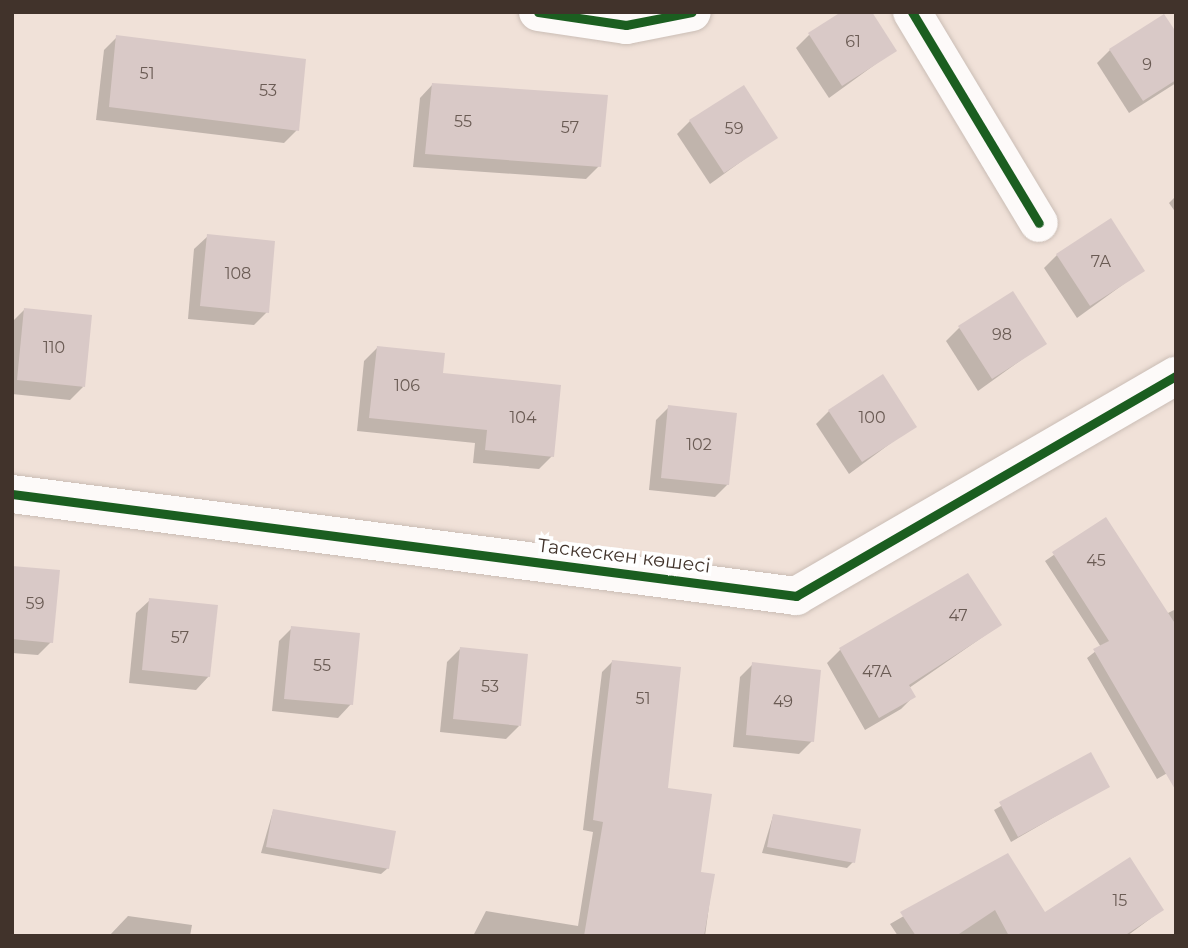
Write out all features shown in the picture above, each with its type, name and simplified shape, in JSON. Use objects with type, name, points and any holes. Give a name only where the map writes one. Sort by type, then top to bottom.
[{"type":"street","points":[[538,12],[626,26],[692,12]]},
{"type":"street","points":[[912,12],[1039,223]]},
{"type":"street","name":"Таскескен көшесі","points":[[12,494],[796,596],[1176,376]]},
{"type":"building","points":[[841,12],[872,12],[897,51],[842,86],[808,33]]},
{"type":"building","points":[[1164,14],[1176,32],[1176,80],[1143,101],[1109,49]]},
{"type":"building","points":[[116,35],[306,59],[299,131],[109,107]]},
{"type":"building","points":[[432,83],[608,95],[601,167],[425,154]]},
{"type":"building","points":[[744,85],[778,138],[724,173],[689,120]]},
{"type":"building","points":[[1111,218],[1145,271],[1090,306],[1056,254]]},
{"type":"building","points":[[207,234],[275,241],[269,313],[200,306]]},
{"type":"building","points":[[1013,291],[1047,344],[992,379],[958,326]]},
{"type":"building","points":[[24,308],[92,315],[85,387],[17,380]]},
{"type":"building","points":[[377,346],[445,353],[443,373],[561,385],[554,457],[485,450],[487,430],[369,418]]},
{"type":"building","points":[[883,374],[917,427],[862,462],[828,410]]},
{"type":"building","points":[[668,405],[737,413],[729,485],[661,478]]},
{"type":"building","points":[[1106,517],[1176,625],[1176,791],[1093,649],[1109,641],[1052,552]]},
{"type":"building","points":[[12,566],[60,570],[53,643],[12,639]]},
{"type":"building","points":[[968,573],[1002,625],[909,685],[916,697],[879,718],[839,648]]},
{"type":"building","points":[[149,598],[218,605],[210,677],[142,670]]},
{"type":"building","points":[[291,626],[360,633],[353,705],[284,699]]},
{"type":"building","points":[[460,647],[528,654],[521,726],[453,719]]},
{"type":"building","points":[[612,660],[681,667],[668,788],[712,794],[701,872],[715,874],[704,936],[584,936],[603,822],[593,820]]},
{"type":"building","points":[[752,662],[821,670],[814,742],[746,735]]},
{"type":"building","points":[[1091,752],[1110,787],[1018,837],[999,802]]},
{"type":"building","points":[[273,809],[396,831],[389,869],[266,847]]},
{"type":"building","points":[[773,814],[861,829],[855,863],[767,847]]},
{"type":"building","points":[[1008,853],[1045,912],[1130,857],[1164,910],[1124,936],[1009,936],[995,910],[956,936],[916,936],[900,912]]},
{"type":"cycle path","points":[[538,12],[626,25],[692,12]]},
{"type":"cycle path","points":[[912,12],[1039,223]]},
{"type":"cycle path","points":[[12,494],[796,596],[1176,376]]}]
